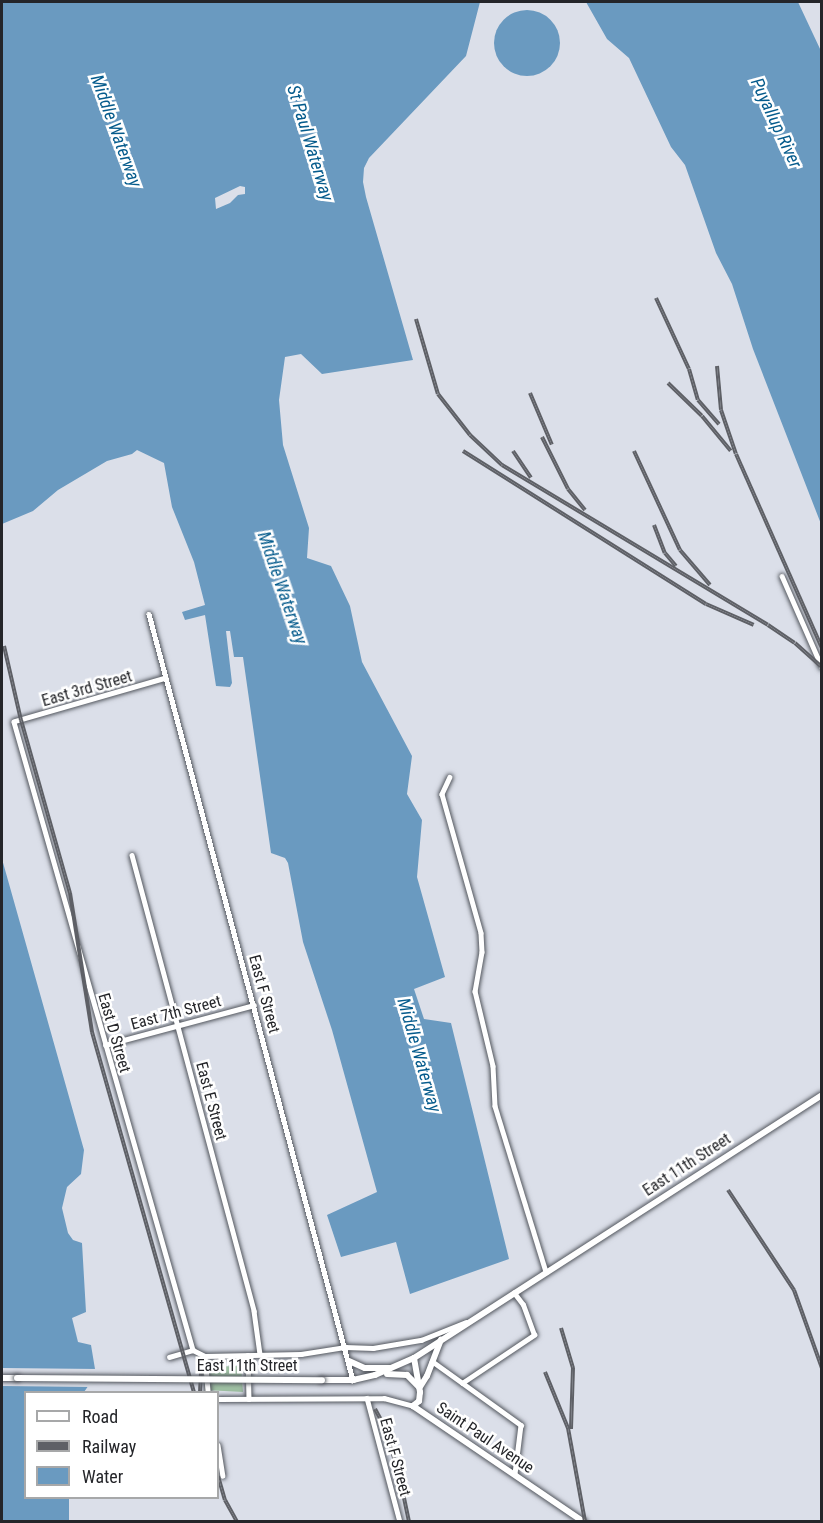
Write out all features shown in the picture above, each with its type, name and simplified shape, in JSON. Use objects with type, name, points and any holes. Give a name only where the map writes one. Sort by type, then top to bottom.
[{"type":"street","points":[[782,576],[822,667]]},
{"type":"street","name":"East F Street","points":[[149,615],[353,1380]]},
{"type":"street","name":"East 3rd Street","points":[[14,722],[166,678]]},
{"type":"street","name":"East D Street","points":[[14,722],[193,1350]]},
{"type":"street","points":[[450,777],[442,794],[481,933],[482,952],[475,990],[493,1066],[495,1106],[546,1272]]},
{"type":"street","name":"East E Street","points":[[132,855],[254,1311],[260,1354]]},
{"type":"street","name":"East 7th Street","points":[[105,1045],[254,1005]]},
{"type":"street","name":"East 11th Street","points":[[2,1378],[353,1380],[375,1375],[414,1358],[822,1095]]},
{"type":"street","points":[[462,1383],[534,1335],[524,1305],[514,1293]]},
{"type":"street","name":"East 11th Street","points":[[169,1357],[193,1350],[205,1356],[302,1354],[345,1347],[373,1348],[421,1340],[477,1317]]},
{"type":"street","name":"Saint Paul Avenue","points":[[441,1340],[428,1376],[420,1387],[418,1401],[413,1406],[584,1521]]},
{"type":"street","points":[[248,1355],[249,1399]]},
{"type":"street","points":[[205,1356],[208,1391]]},
{"type":"street","points":[[414,1358],[420,1387]]},
{"type":"street","points":[[432,1361],[520,1425],[515,1474]]},
{"type":"street","points":[[348,1362],[357,1366],[375,1368],[405,1363]]},
{"type":"street","points":[[375,1375],[407,1375],[420,1387]]},
{"type":"street","name":"East F Street","points":[[367,1398],[400,1521]]},
{"type":"street","name":"East 11th Street","points":[[219,1399],[395,1399],[413,1406]]},
{"type":"street","points":[[219,1451],[223,1476]]},
{"type":"green space","points":[[241,1366],[243,1392],[205,1390],[203,1367]]},
{"type":"water","points":[[2,2],[480,2],[466,56],[369,158],[364,168],[363,182],[366,197],[413,360],[322,374],[301,354],[285,357],[279,400],[283,445],[309,528],[307,558],[331,566],[350,606],[362,662],[412,756],[407,794],[422,820],[417,877],[445,977],[414,989],[424,1019],[451,1023],[509,1259],[410,1294],[396,1242],[341,1257],[327,1215],[377,1192],[332,1030],[303,942],[288,863],[285,858],[271,853],[243,657],[234,657],[230,631],[226,631],[232,683],[230,687],[216,686],[205,615],[185,620],[182,612],[205,605],[194,562],[172,507],[164,463],[137,450],[132,454],[107,461],[58,490],[33,511],[2,524]],"holes":[[[240,186],[245,187],[245,194],[238,195],[230,203],[216,209],[215,198]]]},
{"type":"water","name":"Puyallup River","points":[[586,2],[798,2],[821,51],[821,524],[753,349],[732,284],[716,253],[685,165],[671,147],[629,58],[607,39]]},
{"type":"water","points":[[527,10],[540,12],[555,25],[560,43],[558,56],[545,71],[527,76],[514,74],[499,61],[494,43],[496,30],[509,15]]},
{"type":"water","points":[[2,859],[84,1150],[81,1174],[67,1187],[62,1208],[68,1233],[73,1240],[82,1243],[86,1312],[72,1318],[78,1342],[91,1345],[96,1375],[85,1391],[24,1391],[24,1499],[69,1499],[69,1521],[2,1521]]},
{"type":"pier","points":[[2,1368],[98,1369],[99,1376],[91,1387],[2,1386]]},
{"type":"railway","points":[[656,298],[689,369],[698,400],[719,424]]},
{"type":"railway","points":[[416,319],[438,394],[470,435],[502,465],[768,625],[795,643],[822,667]]},
{"type":"railway","points":[[717,366],[721,410],[736,454],[822,648]]},
{"type":"railway","points":[[668,383],[702,416],[731,451]]},
{"type":"railway","points":[[530,393],[552,445]]},
{"type":"railway","points":[[542,437],[568,489],[585,510]]},
{"type":"railway","points":[[463,451],[706,604],[754,625]]},
{"type":"railway","points":[[513,451],[531,478]]},
{"type":"railway","points":[[634,451],[680,550],[710,585]]},
{"type":"railway","points":[[654,525],[665,553],[676,566]]},
{"type":"railway","points":[[4,646],[21,720],[70,893],[92,1032],[194,1391]]},
{"type":"railway","points":[[728,1190],[794,1290],[822,1368]]},
{"type":"railway","points":[[561,1328],[573,1368],[571,1429]]},
{"type":"railway","points":[[200,1391],[201,1372]]},
{"type":"railway","points":[[545,1372],[568,1428],[585,1522]]},
{"type":"railway","points":[[375,1409],[384,1425],[399,1474],[409,1522]]},
{"type":"railway","points":[[219,1479],[225,1500],[237,1522]]},
{"type":"water label","name":"Middle Waterway","points":[[116,131]]},
{"type":"water label","name":"St Paul Waterway","points":[[310,143]]},
{"type":"water label","name":"Middle Waterway","points":[[282,588]]},
{"type":"water label","name":"Middle Waterway","points":[[419,1055]]}]
